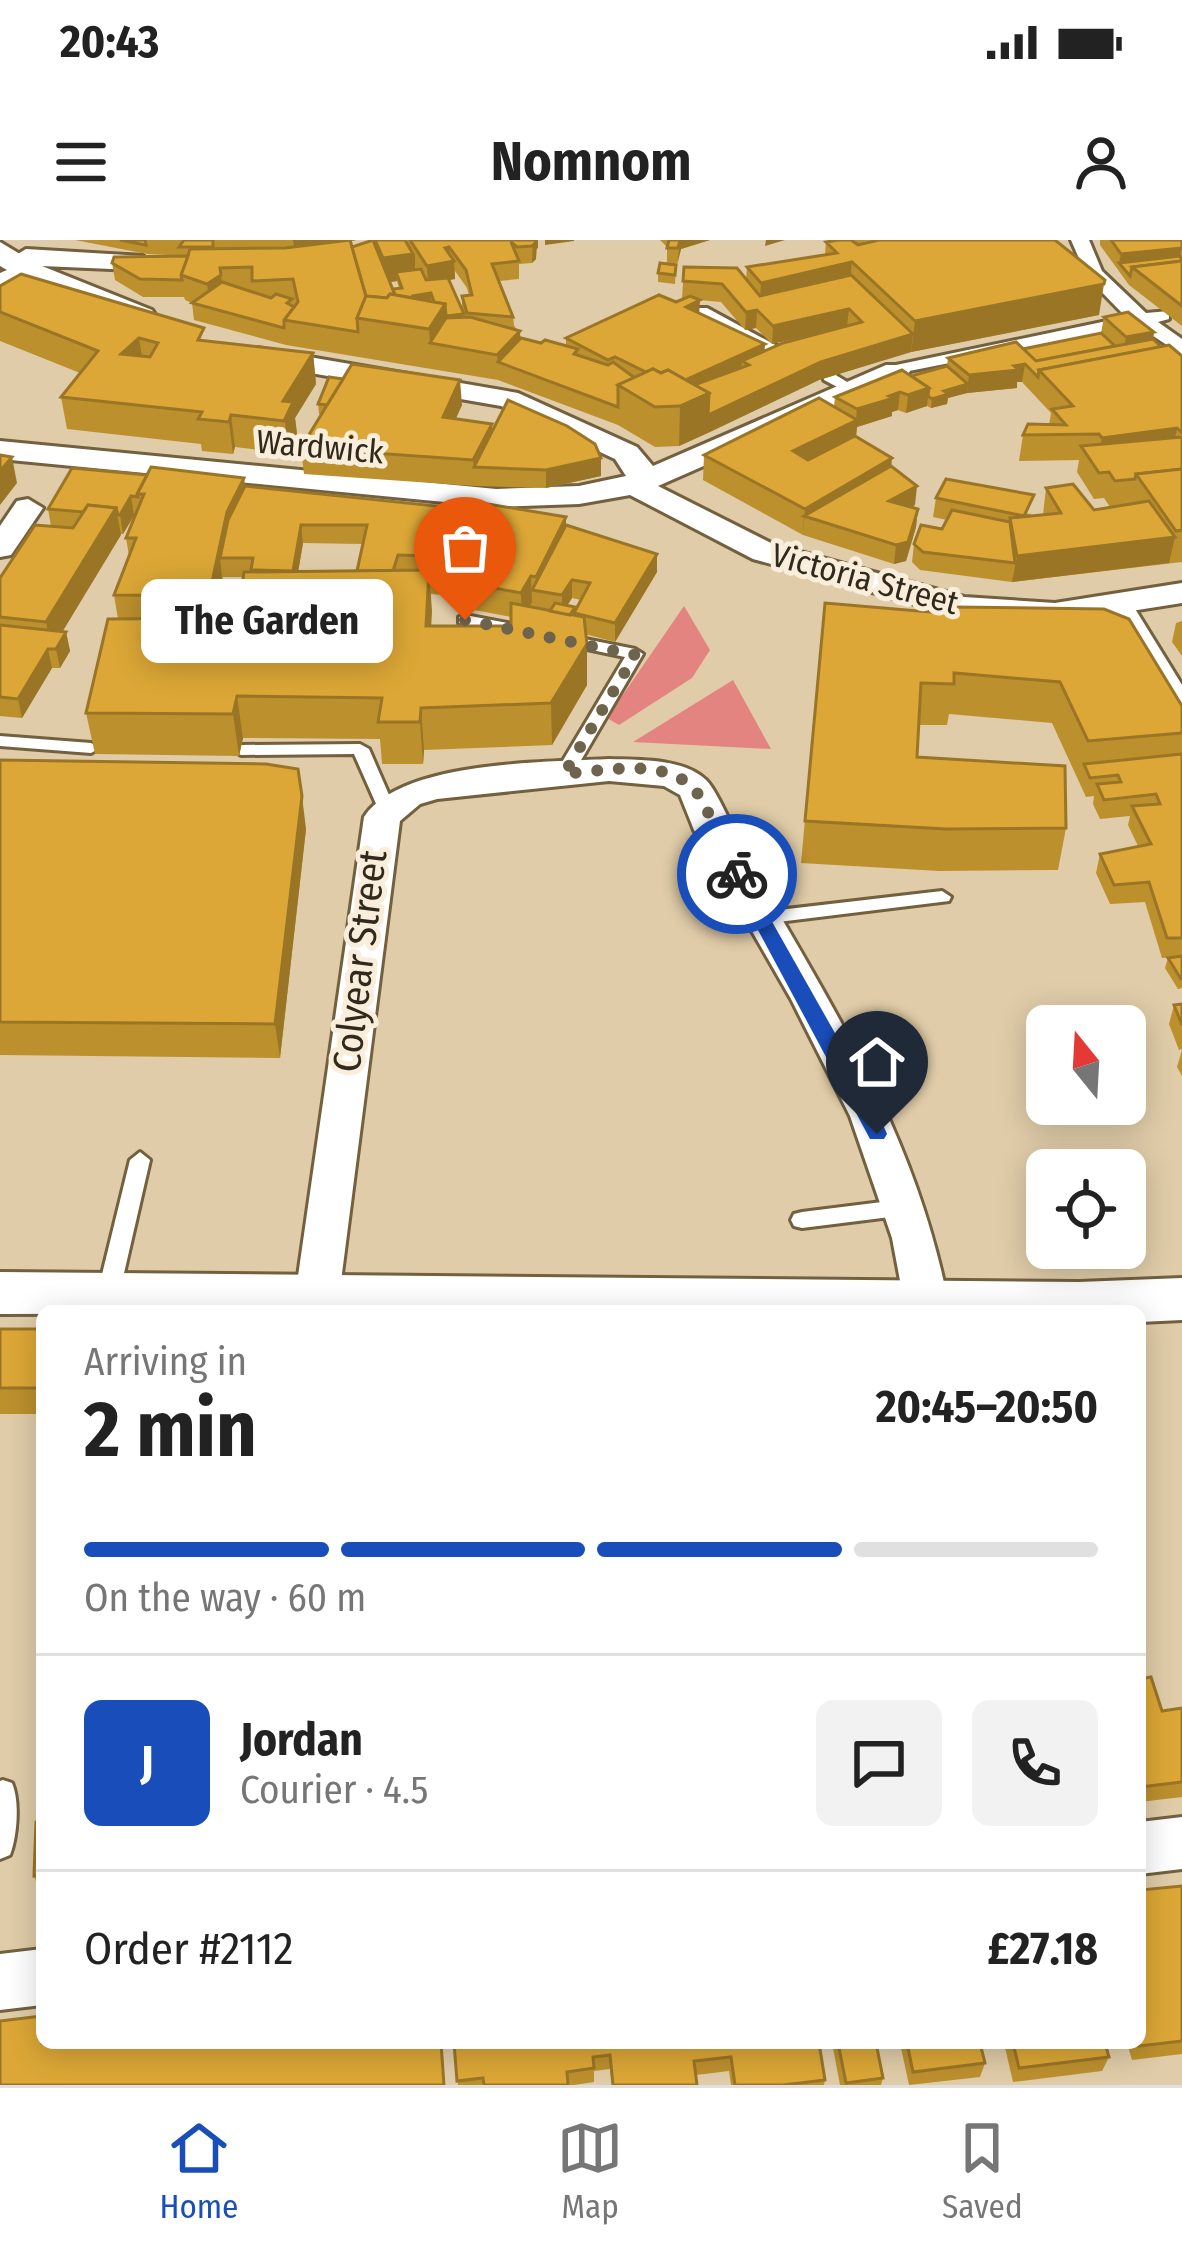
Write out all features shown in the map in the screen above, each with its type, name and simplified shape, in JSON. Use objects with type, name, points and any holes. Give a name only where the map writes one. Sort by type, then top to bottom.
[{"type":"street","points":[[1079,240],[1091,268],[1152,317],[1182,349]]},
{"type":"street","points":[[11,266],[140,260]]},
{"type":"street","points":[[11,266],[163,325]]},
{"type":"street","points":[[896,371],[1152,317]]},
{"type":"street","points":[[233,350],[508,399],[626,453],[637,463],[641,477],[634,485]]},
{"type":"street","name":"Wardwick","points":[[0,450],[496,498],[579,495],[634,485],[839,383],[896,371]]},
{"type":"street","name":"Victoria Street","points":[[634,485],[749,547],[943,603],[1037,614],[1182,593]]},
{"type":"street","points":[[0,548],[28,508]]},
{"type":"street","points":[[1121,604],[1182,705]]},
{"type":"street","name":"Colyear Street","points":[[317,1298],[377,828],[386,811],[407,796],[434,788],[564,774],[644,770],[682,780],[703,802],[712,830],[761,918]]},
{"type":"street","points":[[761,918],[860,1095],[916,1236],[926,1302]]},
{"type":"street","points":[[0,1293],[926,1302],[1182,1299]]},
{"type":"street","points":[[1146,1847],[1182,1843]]},
{"type":"street","points":[[0,1982],[36,1978]]},
{"type":"lane","points":[[702,311],[795,360]]},
{"type":"lane","points":[[465,620],[635,655],[564,774]]},
{"type":"lane","points":[[0,741],[91,748]]},
{"type":"lane","points":[[241,750],[360,749],[386,811]]},
{"type":"lane","points":[[761,918],[942,898]]},
{"type":"lane","points":[[107,1295],[140,1160]]},
{"type":"lane","points":[[802,1220],[905,1207]]},
{"type":"lane","points":[[0,1846],[3,1792]]},
{"type":"shaded area","points":[[684,606],[710,650],[692,678],[619,725],[607,718]]},
{"type":"shaded area","points":[[733,680],[771,749],[633,742]]},
{"type":"building","points":[[184,240],[213,240],[213,247],[179,247]]},
{"type":"building","points":[[350,240],[366,296],[357,318],[358,332],[284,320],[298,302],[293,279],[252,281],[252,267],[220,268],[221,275],[207,284],[181,275],[190,249],[285,248]]},
{"type":"building","points":[[373,240],[395,295],[387,298],[366,296],[352,247]]},
{"type":"building","points":[[375,240],[405,240],[413,254],[383,258]]},
{"type":"building","points":[[410,240],[535,240],[532,246],[517,247],[511,242],[519,261],[492,264],[513,317],[467,313],[462,296],[472,295],[466,270],[449,247],[445,248],[454,261],[427,266]]},
{"type":"building","points":[[879,240],[1055,240],[1105,280],[1104,284],[915,321],[852,262],[761,283],[747,267],[837,253],[826,242],[858,245]]},
{"type":"building","points":[[1111,240],[1182,240],[1182,248],[1121,254]]},
{"type":"building","points":[[188,256],[182,280],[140,279],[112,263],[114,257]]},
{"type":"building","points":[[1180,256],[1182,261],[1132,267],[1130,276],[1119,263]]},
{"type":"building","points":[[1182,261],[1182,306],[1132,267]]},
{"type":"building","points":[[660,263],[676,265],[675,275],[658,273]]},
{"type":"building","points":[[684,267],[737,268],[760,296],[851,275],[913,334],[821,362],[708,415],[709,393],[694,385],[749,365],[742,361],[783,343],[862,322],[849,309],[773,326],[757,310],[746,312],[722,284],[683,281]]},
{"type":"building","points":[[421,269],[426,280],[448,278],[464,314],[446,316],[445,304],[434,302],[431,293],[414,298],[395,295],[393,289],[402,288],[396,272]]},
{"type":"building","points":[[21,274],[204,328],[198,340],[313,353],[283,401],[293,402],[284,421],[231,415],[229,422],[198,419],[202,412],[61,397],[98,351],[0,312],[0,286]],"holes":[[[139,338],[158,343],[150,357],[121,354]]]},
{"type":"building","points":[[222,282],[271,298],[276,294],[292,299],[287,303],[294,307],[284,328],[192,303]]},
{"type":"building","points":[[390,294],[445,304],[429,329],[357,318],[366,296],[387,298]]},
{"type":"building","points":[[659,295],[676,302],[690,296],[700,300],[686,307],[765,344],[685,380],[668,370],[646,372],[615,357],[608,360],[566,338]]},
{"type":"building","points":[[1128,312],[1154,332],[1126,337],[1104,317]]},
{"type":"building","points":[[470,317],[520,331],[497,355],[430,343],[446,318]]},
{"type":"building","points":[[1101,333],[1115,346],[1036,361],[1023,349]]},
{"type":"building","points":[[521,338],[578,349],[574,354],[608,365],[613,362],[635,378],[618,385],[618,407],[498,362]]},
{"type":"building","points":[[1153,339],[1161,347],[1039,370],[1038,377],[1025,364],[1014,366],[1019,370],[969,375],[948,358],[1016,342],[1036,361]]},
{"type":"building","points":[[1169,345],[1182,356],[1182,433],[1177,428],[1102,438],[1099,434],[1023,435],[1028,424],[1066,425],[1052,409],[1073,406],[1039,370]]},
{"type":"building","points":[[352,364],[460,380],[443,417],[492,424],[473,460],[301,448]]},
{"type":"building","points":[[947,366],[968,384],[932,399],[929,388],[911,376]]},
{"type":"building","points":[[653,369],[668,370],[709,393],[680,406],[655,407],[618,385]]},
{"type":"building","points":[[902,370],[929,388],[908,395],[900,392],[857,409],[835,397]]},
{"type":"building","points":[[329,377],[343,379],[327,405],[318,404]]},
{"type":"building","points":[[819,398],[857,420],[793,451],[808,460],[855,436],[892,458],[805,509],[704,455]]},
{"type":"building","points":[[508,400],[567,426],[595,444],[601,458],[546,470],[474,467]]},
{"type":"building","points":[[1182,437],[1182,469],[1115,481],[1109,472],[1099,473],[1081,446]]},
{"type":"building","points":[[0,455],[12,457],[0,471]]},
{"type":"building","points":[[891,466],[917,486],[889,501],[918,509],[908,542],[896,545],[804,516]]},
{"type":"building","points":[[151,467],[244,478],[227,512],[209,596],[114,595],[136,538],[126,538],[144,494],[137,494]]},
{"type":"building","points":[[72,468],[147,475],[138,497],[131,496],[120,515],[116,508],[88,505],[83,512],[48,509]]},
{"type":"building","points":[[1182,469],[1182,530],[1176,531],[1136,474]]},
{"type":"building","points":[[946,479],[1034,495],[1024,516],[936,498]]},
{"type":"building","points":[[1073,484],[1094,510],[1149,501],[1175,537],[1017,556],[1010,518],[1061,513],[1046,488]]},
{"type":"building","points":[[245,486],[474,510],[453,577],[429,576],[428,556],[398,555],[393,571],[357,571],[367,525],[301,525],[293,571],[251,570],[253,558],[220,558],[228,520]]},
{"type":"building","points":[[476,502],[566,517],[536,577],[531,576],[521,593],[452,580]]},
{"type":"building","points":[[88,505],[116,508],[46,622],[0,617],[0,578],[35,525],[73,528]]},
{"type":"building","points":[[952,510],[1010,522],[1015,563],[923,552],[914,544],[921,525],[942,529]]},
{"type":"building","points":[[566,525],[657,554],[615,623],[574,613],[590,583],[572,580],[562,595],[532,590]]},
{"type":"building","points":[[429,570],[426,626],[511,626],[511,603],[584,617],[587,644],[551,703],[421,708],[420,722],[378,722],[382,698],[237,696],[233,714],[86,713],[108,619],[237,618],[244,572]]},
{"type":"building","points":[[555,603],[575,607],[570,615],[550,611]]},
{"type":"building","points":[[825,603],[953,614],[957,607],[1104,609],[1129,619],[1182,706],[1182,733],[1088,741],[1060,682],[954,673],[954,684],[921,683],[917,757],[1065,766],[1066,828],[946,829],[805,821]]},
{"type":"building","points":[[0,625],[66,632],[56,649],[48,649],[18,699],[0,697]]},
{"type":"building","points":[[1182,754],[1182,938],[1167,938],[1149,882],[1114,885],[1100,854],[1151,844],[1132,806],[1160,804],[1156,794],[1104,800],[1097,784],[1121,782],[1118,775],[1090,778],[1084,764]]},
{"type":"building","points":[[0,760],[266,764],[298,769],[302,796],[275,1024],[0,1022]]},
{"type":"building","points":[[1182,956],[1182,979],[1181,979],[1168,958]]},
{"type":"building","points":[[0,1329],[36,1329],[36,1388],[0,1388]]},
{"type":"building","points":[[1151,1677],[1162,1711],[1182,1708],[1182,1782],[1146,1786],[1146,1678]]},
{"type":"building","points":[[1182,1886],[1182,2041],[1146,2045],[1146,1889]]},
{"type":"building","points":[[36,2017],[36,2049],[441,2049],[444,2085],[0,2085],[0,2021]]},
{"type":"building","points":[[454,2049],[820,2049],[825,2080],[735,2085],[731,2057],[694,2061],[697,2085],[613,2085],[610,2055],[593,2057],[594,2068],[567,2072],[568,2085],[484,2085],[483,2078],[457,2081]]},
{"type":"building","points":[[839,2049],[877,2049],[883,2078],[846,2083]]},
{"type":"building","points":[[908,2049],[982,2049],[985,2063],[913,2072]]},
{"type":"building","points":[[1014,2049],[1107,2049],[1109,2057],[1019,2068]]},
{"type":"way so far","points":[[465,620],[635,655],[564,774],[644,770],[682,780],[703,802],[712,830],[737,874]]},
{"type":"place","name":"The Garden","points":[[465,620]]},
{"type":"route","points":[[737,874],[877,1134]]}]
